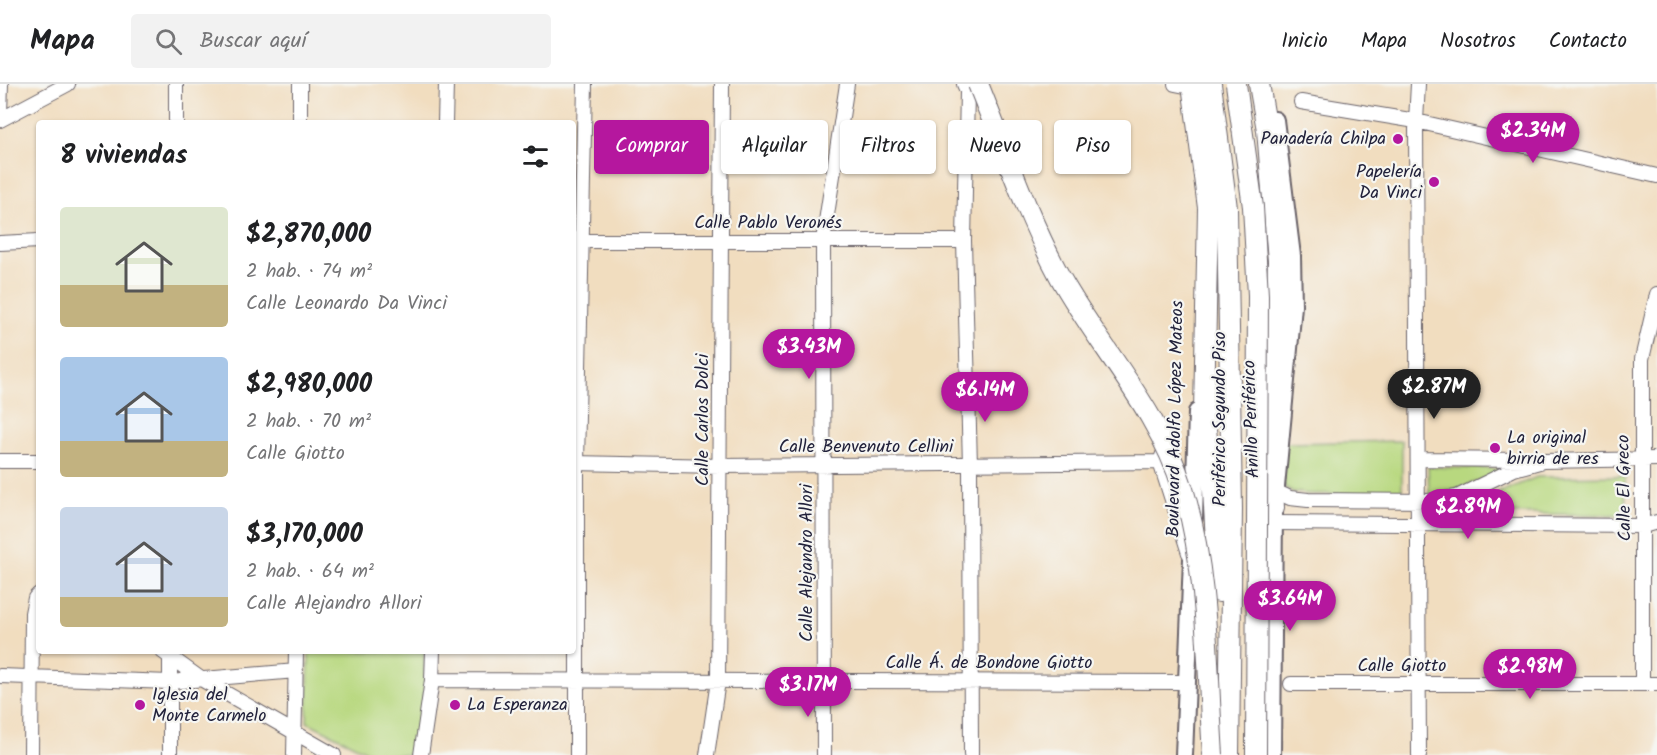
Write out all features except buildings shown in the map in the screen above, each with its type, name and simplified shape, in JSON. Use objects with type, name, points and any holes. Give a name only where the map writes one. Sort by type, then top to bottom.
[{"type":"highway","name":"Anillo Periférico","points":[[1210,84],[1227,208],[1232,509],[1229,755]]},
{"type":"highway","name":"Anillo Periférico","points":[[1229,84],[1246,204],[1270,510],[1250,755]]},
{"type":"highway","name":"Periférico Segundo Piso","points":[[1236,84],[1253,207],[1258,295],[1256,755]]},
{"type":"highway","points":[[1259,84],[1267,130],[1278,261],[1270,510]]},
{"type":"highway","points":[[1190,85],[1208,208],[1204,412],[1213,490],[1219,592],[1214,755]]},
{"type":"highway","points":[[970,86],[1061,278],[1156,427],[1182,488],[1200,560],[1214,755]]},
{"type":"main road","points":[[1268,84],[1292,256],[1293,306],[1270,510],[1272,755]]},
{"type":"main road","name":"Boulevard Adolfo López Mateos","points":[[1184,755],[1196,465],[1198,211],[1190,85]]},
{"type":"street","points":[[0,114],[2,84]]},
{"type":"street","points":[[0,120],[68,84]]},
{"type":"street","points":[[176,84],[176,120]]},
{"type":"street","points":[[300,84],[300,120]]},
{"type":"street","points":[[445,120],[446,84]]},
{"type":"street","points":[[576,352],[577,241],[585,84]]},
{"type":"street","name":"Calle Carlos Dolci","points":[[707,755],[718,681],[722,84]]},
{"type":"street","name":"Calle Alejandro Allori","points":[[824,755],[823,241],[847,84]]},
{"type":"street","points":[[1418,84],[1416,122],[1420,523],[1419,755]]},
{"type":"street","points":[[970,86],[964,241],[970,465],[971,755]]},
{"type":"street","points":[[1301,102],[1416,122],[1657,176]]},
{"type":"street","points":[[0,243],[36,241]]},
{"type":"street","name":"Calle Pablo Veronés","points":[[577,241],[964,241]]},
{"type":"street","name":"Calle El Greco","points":[[1642,684],[1650,524],[1642,459],[1642,359],[1657,294]]},
{"type":"street","name":"Calle Benvenuto Cellini","points":[[576,463],[721,466],[970,465],[1161,458],[1192,566]]},
{"type":"street","points":[[1419,459],[1543,461],[1657,459]]},
{"type":"street","points":[[0,461],[36,462]]},
{"type":"street","points":[[1270,510],[1290,498],[1419,502],[1457,497],[1514,468],[1543,461]]},
{"type":"street","points":[[1270,510],[1420,523],[1650,524]]},
{"type":"street","points":[[576,536],[578,681],[576,755]]},
{"type":"street","points":[[31,755],[32,614],[36,597]]},
{"type":"street","points":[[167,654],[170,682],[170,755]]},
{"type":"street","points":[[170,654],[201,679],[294,730],[334,755]]},
{"type":"street","points":[[294,755],[296,654]]},
{"type":"street","points":[[421,755],[432,680],[432,654]]},
{"type":"street","points":[[0,676],[170,682],[296,671]]},
{"type":"street","name":"Calle Á. de Bondone Giotto","points":[[432,680],[1186,682]]},
{"type":"street","name":"Calle Giotto","points":[[1291,684],[1657,684]]},
{"type":"green space","points":[[1402,441],[1402,494],[1308,494],[1293,492],[1284,487],[1285,443]]},
{"type":"green space","points":[[1428,467],[1508,469],[1456,490],[1429,494]]},
{"type":"green space","points":[[1625,476],[1626,515],[1438,513],[1471,504],[1537,477]]},
{"type":"green space","points":[[309,654],[424,654],[425,689],[418,755],[374,755],[307,722]]},
{"type":"place","name":"Panadería Chilpa","points":[[1398,139]]},
{"type":"place","name":"Papelería Da Vinci","points":[[1434,182]]},
{"type":"place","name":"La original birria de res","points":[[1495,448]]},
{"type":"place","name":"Iglesia del Monte Carmelo","points":[[140,705]]},
{"type":"place","name":"La Esperanza","points":[[455,705]]}]
